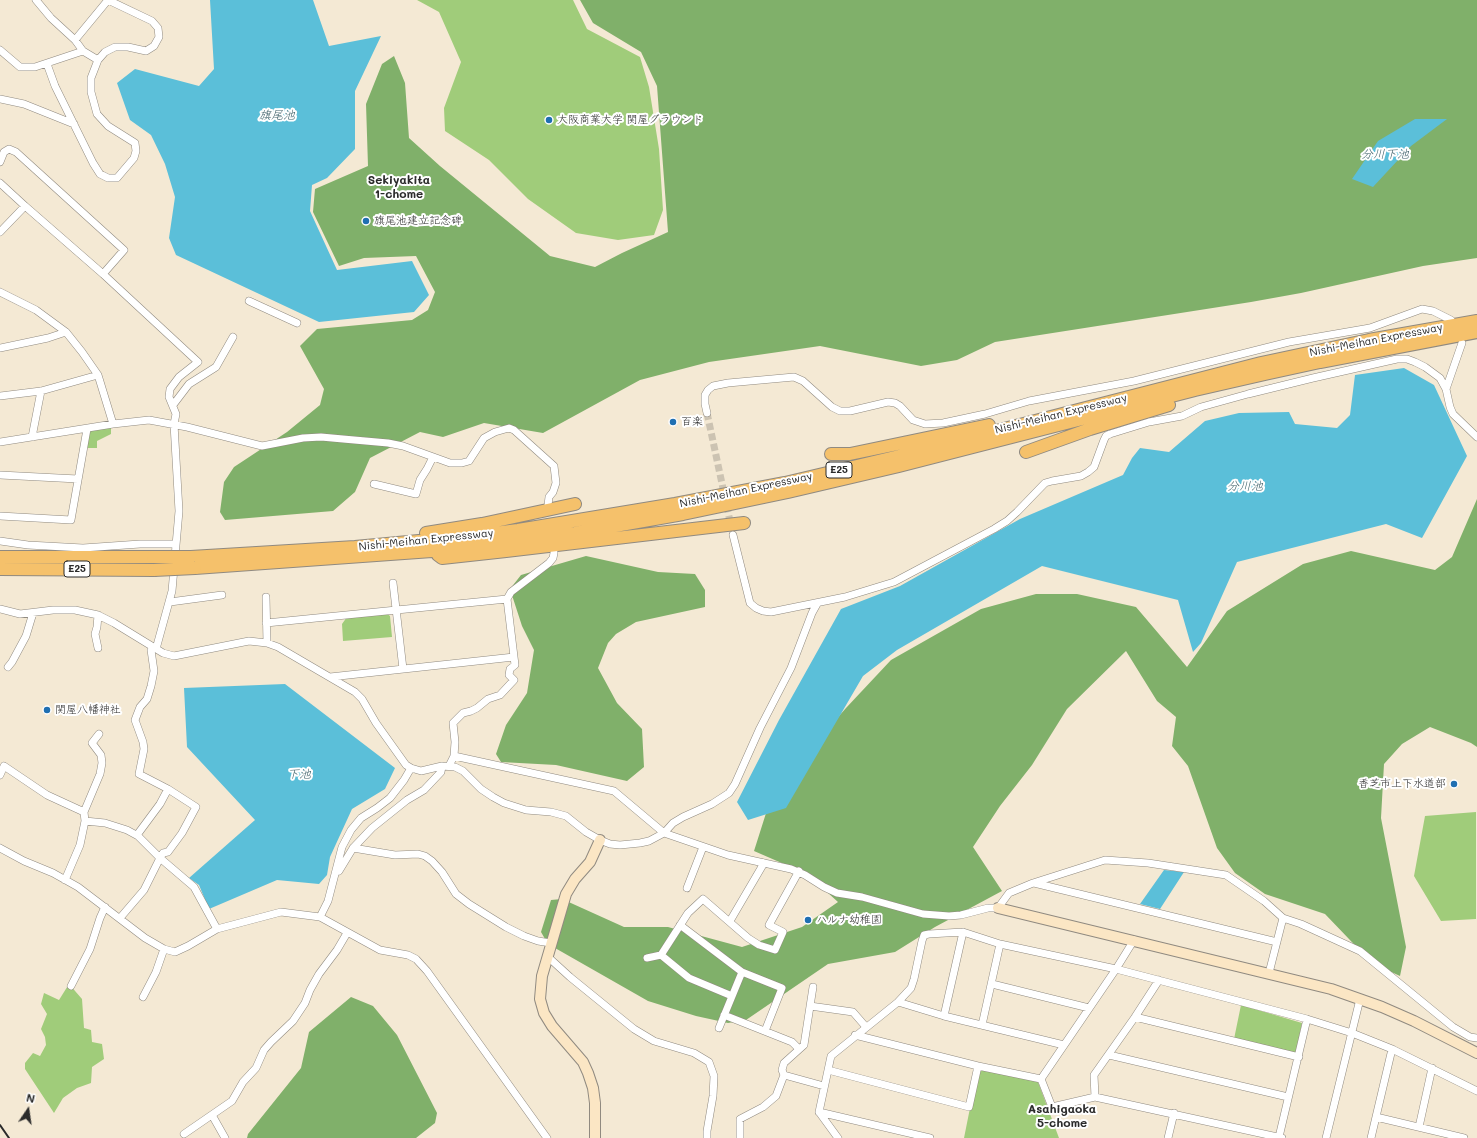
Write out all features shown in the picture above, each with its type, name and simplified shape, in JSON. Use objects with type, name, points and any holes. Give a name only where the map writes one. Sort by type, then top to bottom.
[{"type":"highway","name":"Nishi-Meihan Expressway","points":[[0,569],[154,564],[190,557],[355,547],[518,530],[675,504],[837,470],[1261,363],[1376,339],[1477,321]]},
{"type":"highway","name":"Nishi-Meihan Expressway","points":[[0,557],[154,564],[195,568],[432,551],[582,532],[743,502],[899,466],[1195,390],[1320,362],[1477,332]]},
{"type":"highway","points":[[1026,452],[1090,429],[1185,400],[1195,390]]},
{"type":"highway","points":[[831,454],[850,454],[1003,422],[1094,400],[1102,404]]},
{"type":"highway","points":[[355,547],[361,542],[482,524],[575,504]]},
{"type":"highway","points":[[432,551],[442,558],[575,544],[744,523]]},
{"type":"street","points":[[36,0],[51,18],[75,40],[83,51],[98,60]]},
{"type":"street","points":[[47,64],[55,86],[100,174],[108,178],[117,178],[134,158],[136,151],[135,143],[108,126],[97,114],[91,92],[91,78],[98,60],[105,52],[115,47],[128,47],[146,51],[154,46],[158,37],[158,28],[152,21],[108,0],[75,40]]},
{"type":"street","points":[[0,50],[20,66],[35,67],[83,51]]},
{"type":"street","points":[[0,98],[24,104],[74,124]]},
{"type":"street","points":[[0,162],[4,152],[9,149],[16,152],[124,250],[103,274]]},
{"type":"street","points":[[0,183],[103,274],[198,362],[179,377],[170,389],[169,397],[176,414],[174,424],[179,511],[172,544],[174,579],[170,602],[155,648],[151,650],[154,672],[151,686],[135,720],[144,749],[139,774],[168,789],[196,807],[182,833],[168,852],[163,853],[144,890],[120,918]]},
{"type":"street","points":[[0,232],[25,206]]},
{"type":"street","points":[[0,292],[36,310],[66,332],[98,375],[113,424]]},
{"type":"street","points":[[250,301],[297,323]]},
{"type":"street","points":[[707,413],[705,395],[713,386],[728,383],[794,377],[803,382],[832,407],[840,411],[850,411],[888,402],[895,403],[900,406],[913,420],[925,424],[943,423],[985,414],[1029,401],[1134,381],[1289,342],[1366,329],[1422,309],[1433,311],[1452,320]]},
{"type":"street","points":[[0,348],[48,338],[66,332]]},
{"type":"street","points":[[173,405],[189,384],[216,367],[233,337]]},
{"type":"street","points":[[1446,389],[1462,343]]},
{"type":"street","points":[[733,535],[750,603],[756,608],[771,612],[846,597],[894,582],[994,529],[1007,521],[1017,512],[1045,483],[1081,476],[1088,472],[1094,467],[1104,440],[1106,436],[1110,434],[1149,422],[1182,416],[1201,407],[1248,394],[1397,359],[1407,359],[1425,367],[1440,378],[1446,389],[1453,414],[1477,437]]},
{"type":"street","points":[[0,396],[41,391],[98,375]]},
{"type":"street","points":[[32,437],[41,391]]},
{"type":"street","points":[[0,442],[113,424],[149,420],[174,424],[262,446],[303,438],[321,437],[388,443],[403,446],[450,463],[462,463],[469,461],[484,438],[509,428],[514,430],[554,466],[556,484],[549,497],[548,505]]},
{"type":"street","points":[[0,516],[72,520],[87,429]]},
{"type":"street","points":[[374,484],[416,494],[420,480],[432,457]]},
{"type":"street","points":[[0,475],[78,479]]},
{"type":"street","points":[[0,541],[28,545],[83,548],[172,544]]},
{"type":"street","points":[[334,879],[353,848],[376,824],[407,800],[424,790],[454,756],[455,742],[453,723],[463,713],[471,711],[488,699],[500,695],[514,680],[509,675],[510,668],[516,665],[507,599],[511,592],[550,563],[554,553]]},
{"type":"street","points":[[393,583],[403,669]]},
{"type":"street","points":[[170,602],[222,595]]},
{"type":"street","points":[[266,597],[267,643]]},
{"type":"street","points":[[266,623],[507,599]]},
{"type":"street","points":[[0,608],[20,614],[54,610],[74,610],[98,615],[163,653],[174,656],[249,641],[267,643],[278,647],[347,686],[362,699],[376,723],[411,768],[421,771],[446,766],[463,771],[481,789],[504,803],[526,810],[551,812],[566,816],[586,832],[600,840],[610,844],[630,845],[649,840],[664,833],[673,823],[721,799],[729,793],[735,784],[760,728],[791,668],[812,613],[817,604]]},
{"type":"street","points":[[8,667],[26,636],[33,613]]},
{"type":"street","points":[[98,615],[95,634],[98,648]]},
{"type":"street","points":[[330,677],[514,657]]},
{"type":"street","points":[[65,880],[80,845],[85,821],[84,812],[97,783],[101,768],[101,755],[92,743],[99,734]]},
{"type":"street","points":[[454,756],[614,791],[664,833],[728,855],[799,871],[830,890],[866,898],[923,914],[949,916],[961,915],[988,908],[998,908],[1269,973],[1360,999],[1414,1021],[1477,1053]]},
{"type":"street","points":[[0,774],[2,764],[47,795],[84,812]]},
{"type":"street","points":[[320,917],[328,901],[342,847],[351,830],[360,818],[390,798],[411,768]]},
{"type":"street","points":[[137,835],[160,804],[168,789]]},
{"type":"street","points":[[85,821],[117,826],[137,835],[160,858],[194,887],[217,929]]},
{"type":"street","points":[[595,1138],[595,1103],[593,1088],[588,1073],[579,1057],[552,1026],[544,1013],[540,999],[541,985],[551,943],[566,894],[575,879],[590,862],[600,840]]},
{"type":"street","points":[[687,888],[703,847]]},
{"type":"street","points":[[0,848],[78,887],[145,938],[164,949],[175,952],[217,929],[280,912],[320,917],[380,950],[408,955],[416,959],[437,984],[547,1138]]},
{"type":"street","points":[[353,848],[395,855],[418,854],[425,856],[442,872],[456,894],[469,904],[506,927],[524,936],[538,941],[551,943]]},
{"type":"street","points":[[998,908],[1009,893],[1033,883],[1105,860],[1148,863],[1226,875],[1264,901],[1283,918],[1301,924],[1360,951],[1454,1027],[1470,1037],[1477,1038]]},
{"type":"street","points":[[730,921],[764,863]]},
{"type":"street","points":[[647,958],[661,955],[688,913],[703,899],[748,938],[759,945],[775,950],[783,932],[769,925],[799,871]]},
{"type":"street","points":[[1033,883],[1277,942]]},
{"type":"street","points":[[71,986],[90,949],[105,907]]},
{"type":"street","points":[[1269,973],[1283,918]]},
{"type":"street","points":[[680,925],[742,972],[782,988],[765,1031]]},
{"type":"street","points":[[944,1016],[963,932]]},
{"type":"street","points":[[838,1138],[819,1112],[831,1056],[855,1035],[898,1002],[911,988],[924,935],[929,934],[963,932],[1000,944],[1116,969],[1307,1019],[1352,1033],[1392,1049],[1477,1090]]},
{"type":"street","points":[[184,1134],[232,1101],[243,1082],[256,1068],[264,1050],[293,1021],[305,1003],[318,974],[337,950],[347,933]]},
{"type":"street","points":[[1041,1079],[1134,940]]},
{"type":"street","points":[[982,1025],[1000,944]]},
{"type":"street","points":[[143,998],[156,972],[164,949]]},
{"type":"street","points":[[661,955],[689,978],[732,996]]},
{"type":"street","points":[[548,956],[570,977],[634,1029],[654,1041],[694,1053],[709,1062],[714,1076],[713,1096],[707,1138]]},
{"type":"street","points":[[719,1028],[742,972]]},
{"type":"street","points":[[1095,1097],[1094,1075],[1159,980]]},
{"type":"street","points":[[992,984],[1089,1008]]},
{"type":"street","points":[[740,1138],[740,1119],[763,1107],[776,1096],[784,1075],[782,1070],[784,1063],[804,1046],[813,988]]},
{"type":"street","points":[[1326,1138],[1360,999]]},
{"type":"street","points":[[898,1002],[944,1016],[1064,1045]]},
{"type":"street","points":[[810,1006],[853,1012],[866,1027]]},
{"type":"street","points":[[724,1015],[792,1042],[799,1050]]},
{"type":"street","points":[[1135,1017],[1299,1057]]},
{"type":"street","points":[[1041,1079],[1052,1107],[1095,1097],[1174,1113],[1281,1138],[1288,1097],[1299,1057],[1307,1019]]},
{"type":"street","points":[[855,1035],[978,1066],[1041,1079]]},
{"type":"street","points":[[1371,1138],[1392,1049]]},
{"type":"street","points":[[1109,1055],[1288,1097]]},
{"type":"street","points":[[828,1070],[969,1107],[978,1066]]},
{"type":"street","points":[[1419,1127],[1432,1068]]},
{"type":"street","points":[[784,1075],[824,1086]]},
{"type":"street","points":[[819,1112],[930,1138]]},
{"type":"street","points":[[1168,1138],[1174,1113]]},
{"type":"street","points":[[212,1115],[225,1138]]},
{"type":"street","points":[[1376,1117],[1464,1138]]},
{"type":"green space","name":"大阪商業大学 関屋グラウンド","points":[[417,0],[573,0],[587,29],[640,57],[649,87],[659,149],[663,210],[654,235],[618,240],[576,233],[528,199],[489,160],[445,131],[444,108],[461,62],[439,12]]},
{"type":"green space","points":[[580,0],[1477,0],[1477,258],[1423,266],[1301,293],[1251,302],[995,342],[957,360],[921,366],[820,346],[709,362],[640,380],[543,433],[484,423],[443,437],[420,432],[370,458],[355,492],[333,511],[225,520],[220,512],[224,482],[234,467],[287,432],[320,405],[324,389],[300,346],[317,329],[412,320],[428,310],[435,292],[416,256],[364,258],[339,266],[313,212],[315,189],[368,166],[366,104],[382,64],[394,56],[405,83],[409,138],[440,166],[550,256],[595,267],[668,232],[657,86],[641,52],[593,23]]},
{"type":"green space","points":[[111,426],[111,434],[97,441],[97,448],[85,448],[88,431]]},
{"type":"green space","points":[[1477,499],[1477,747],[1471,743],[1430,727],[1402,744],[1384,764],[1381,818],[1406,947],[1400,976],[1372,963],[1325,914],[1265,894],[1235,873],[1217,848],[1188,766],[1172,746],[1176,717],[1157,701],[1126,651],[1067,709],[1032,765],[1000,806],[973,847],[1002,891],[935,927],[895,952],[828,964],[746,1020],[728,1023],[696,1016],[648,1001],[548,944],[541,932],[551,900],[562,899],[624,927],[668,927],[742,947],[802,927],[838,902],[807,874],[754,851],[767,810],[804,756],[891,660],[981,609],[1036,594],[1077,594],[1136,607],[1187,667],[1227,611],[1303,564],[1351,551],[1435,570],[1452,557]]},
{"type":"green space","points":[[586,556],[658,572],[695,574],[705,590],[705,607],[636,622],[616,634],[608,643],[598,668],[617,703],[642,729],[644,767],[627,781],[556,765],[501,762],[496,754],[506,725],[527,693],[534,650],[522,626],[510,589],[521,575]]},
{"type":"green space","points":[[386,613],[390,616],[392,637],[343,641],[342,624],[347,617]]},
{"type":"green space","points":[[1476,812],[1476,919],[1441,921],[1414,876],[1425,816]]},
{"type":"green space","points":[[69,984],[82,999],[84,1028],[91,1030],[92,1042],[102,1044],[104,1059],[92,1067],[91,1083],[77,1088],[63,1098],[54,1113],[25,1069],[25,1063],[33,1053],[40,1056],[46,1045],[45,1037],[41,1029],[47,1014],[41,1004],[44,993],[59,1000]]},
{"type":"green space","points":[[351,997],[373,1006],[397,1035],[437,1113],[435,1123],[416,1138],[247,1138],[248,1134],[301,1068],[309,1032]]},
{"type":"green space","points":[[1241,1005],[1302,1023],[1296,1053],[1234,1039]]},
{"type":"green space","points":[[978,1068],[1038,1082],[1059,1138],[964,1138]]},
{"type":"water","name":"旗尾池","points":[[210,0],[313,0],[329,46],[381,36],[355,91],[355,149],[327,178],[312,185],[310,211],[337,270],[412,261],[429,295],[414,312],[319,322],[176,255],[169,238],[175,197],[165,164],[151,135],[130,120],[117,83],[135,69],[199,86],[214,69]]},
{"type":"water","name":"分川下池","points":[[1415,119],[1447,119],[1411,146],[1373,187],[1352,179],[1378,141]]},
{"type":"water","name":"分川池","points":[[1404,368],[1434,385],[1467,456],[1422,538],[1386,524],[1237,562],[1201,643],[1193,652],[1178,600],[1042,566],[897,650],[863,676],[786,808],[748,820],[737,802],[779,720],[841,609],[900,586],[1020,519],[1123,475],[1132,458],[1140,448],[1169,452],[1205,421],[1239,413],[1289,412],[1295,424],[1337,428],[1350,415],[1355,375]]},
{"type":"water","name":"下池","points":[[285,684],[395,768],[385,789],[352,809],[330,857],[327,875],[319,884],[277,880],[209,909],[199,885],[189,878],[255,820],[187,747],[184,688]]},
{"type":"water","points":[[1164,870],[1184,872],[1160,909],[1140,904]]},
{"type":"tunnel","points":[[707,413],[731,526]]},
{"type":"railway","points":[[0,1125],[9,1138]]},
{"type":"place","name":"大阪商業大学 関屋グラウンド","points":[[549,120]]},
{"type":"place","name":"旗尾池建立記念碑","points":[[366,221]]},
{"type":"place","name":"百楽","points":[[673,422]]},
{"type":"place","name":"関屋八幡神社","points":[[47,710]]},
{"type":"place","name":"香芝市上下水道部","points":[[1454,784]]},
{"type":"place","name":"ハルナ幼稚園","points":[[808,920]]},
{"type":"district","name":"Sekiyakita 1-chome","points":[[399,187]]},
{"type":"district","name":"Asahigaoka 5-chome","points":[[1062,1116]]}]
